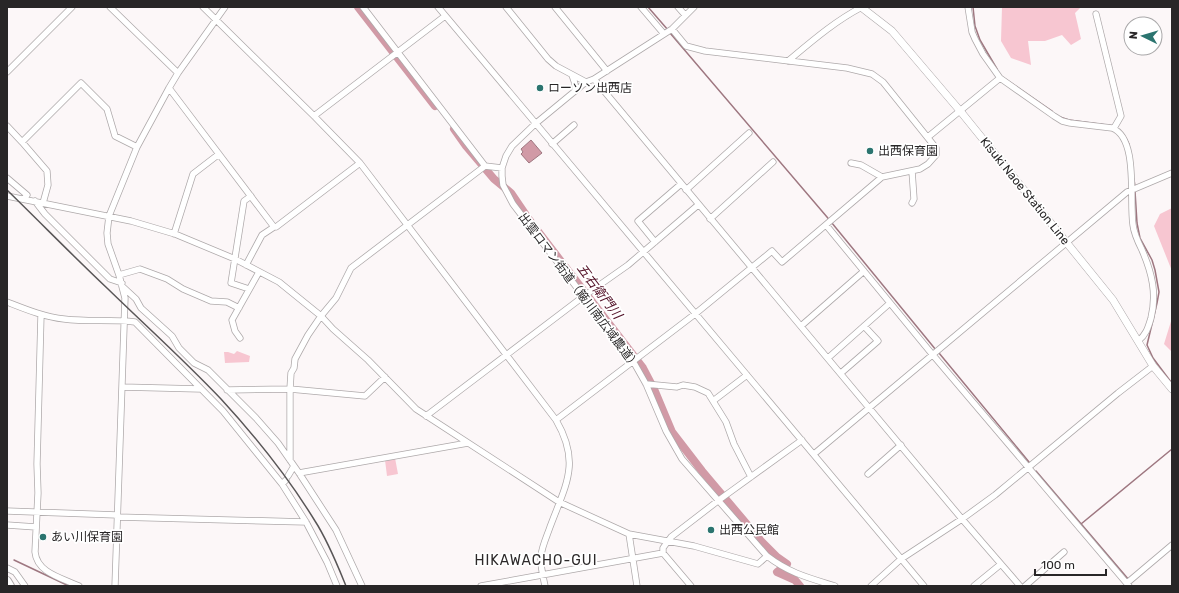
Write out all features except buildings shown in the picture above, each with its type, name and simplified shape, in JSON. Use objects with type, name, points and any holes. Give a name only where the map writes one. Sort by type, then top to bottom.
[{"type":"highway","points":[[7,581],[10,586]]},
{"type":"main road","name":"Kisuki Naoe Station Line","points":[[862,7],[892,31],[961,112],[1113,300],[1153,366],[1172,389]]},
{"type":"street","points":[[7,72],[72,7]]},
{"type":"street","points":[[110,7],[178,74]]},
{"type":"street","points":[[203,7],[314,116],[360,164],[556,420],[567,441],[570,461],[569,474],[542,550],[541,556],[545,586]]},
{"type":"street","points":[[115,586],[125,298],[120,274],[108,244],[107,233],[109,216],[137,147],[169,88],[225,7]]},
{"type":"street","points":[[363,7],[485,166]]},
{"type":"street","points":[[438,7],[924,586]]},
{"type":"street","points":[[506,7],[548,59],[556,66],[586,82]]},
{"type":"street","points":[[555,7],[607,71]]},
{"type":"street","points":[[641,7],[664,34]]},
{"type":"street","points":[[678,7],[685,15]]},
{"type":"street","name":"出雲ロマン街道（簸川南広域農道）","points":[[694,7],[672,29],[607,71],[586,82],[535,124],[512,146],[506,156],[502,168],[503,185],[512,204],[634,361],[646,384],[666,431],[682,459],[767,556],[792,572],[835,586]]},
{"type":"street","points":[[788,61],[814,38],[846,15],[862,7]]},
{"type":"street","points":[[968,7],[972,32],[975,39],[983,54],[1000,78],[1062,121],[1114,128],[1124,139],[1128,149],[1132,181],[1133,226],[1150,270],[1154,296],[1152,316],[1146,334],[1138,341]]},
{"type":"street","points":[[1096,14],[1121,116],[1114,128]]},
{"type":"street","points":[[314,116],[445,16]]},
{"type":"street","points":[[556,420],[695,314],[772,251],[782,262],[882,177],[920,169],[928,164],[936,154],[936,148],[928,137],[883,82],[872,74],[847,68],[706,51],[686,46],[672,29]]},
{"type":"street","points":[[572,75],[576,84],[575,91]]},
{"type":"street","points":[[928,137],[961,112],[1000,78]]},
{"type":"street","points":[[594,79],[698,205],[1020,586]]},
{"type":"street","points":[[22,142],[82,83],[107,109],[115,136],[137,147]]},
{"type":"street","points":[[169,88],[274,227]]},
{"type":"street","points":[[552,144],[574,125]]},
{"type":"street","points":[[7,126],[46,171],[48,185],[43,203]]},
{"type":"street","points":[[686,190],[749,133]]},
{"type":"street","points":[[174,234],[193,174],[219,154]]},
{"type":"street","points":[[710,219],[773,162]]},
{"type":"street","points":[[852,163],[861,165],[882,177]]},
{"type":"street","points":[[246,265],[262,235],[276,227],[360,164]]},
{"type":"street","points":[[290,460],[290,389],[291,373],[294,368],[295,360],[308,335],[336,298],[351,268],[485,166],[502,168]]},
{"type":"street","points":[[912,171],[914,199],[912,202]]},
{"type":"street","points":[[814,454],[932,354],[1132,189],[1172,173]]},
{"type":"street","points":[[7,178],[27,195],[24,199]]},
{"type":"street","points":[[655,242],[638,221],[681,184]]},
{"type":"street","points":[[7,196],[131,221],[174,234],[235,259],[279,282],[321,316],[333,329],[368,360],[416,409],[559,502],[629,534],[694,546],[758,564],[767,556]]},
{"type":"street","points":[[249,289],[231,283],[244,201],[251,196]]},
{"type":"street","points":[[35,201],[45,214],[110,279],[122,285],[136,299],[141,308],[172,336],[179,348],[194,363],[208,370],[256,418],[290,460],[336,530],[362,586]]},
{"type":"street","points":[[426,416],[584,296],[628,265],[698,205]]},
{"type":"street","points":[[826,224],[932,354],[1030,467],[1128,585],[1172,545]]},
{"type":"street","points":[[120,274],[140,269],[167,278],[183,289],[211,301],[227,302],[239,308]]},
{"type":"street","points":[[801,326],[864,271]]},
{"type":"street","points":[[240,338],[235,331],[232,320],[259,272]]},
{"type":"street","points":[[7,302],[41,315],[63,319],[135,322],[223,411],[285,480],[327,562],[337,586]]},
{"type":"street","points":[[828,358],[890,303]]},
{"type":"street","points":[[41,315],[36,464],[38,493],[35,556],[40,566],[79,586]]},
{"type":"street","points":[[841,373],[878,341],[864,326]]},
{"type":"street","points":[[872,586],[901,559],[996,495],[1118,393],[1153,366]]},
{"type":"street","points":[[713,401],[747,375]]},
{"type":"street","points":[[227,390],[290,389],[365,396],[385,377]]},
{"type":"street","points":[[646,384],[677,387],[683,385],[694,387],[708,393],[726,422],[734,444],[751,477]]},
{"type":"street","points":[[122,387],[200,388]]},
{"type":"street","points":[[663,553],[667,542],[671,537],[718,500],[802,440]]},
{"type":"street","points":[[299,473],[468,443]]},
{"type":"street","points":[[868,474],[901,445]]},
{"type":"street","points":[[285,480],[294,466]]},
{"type":"street","points":[[7,511],[306,522]]},
{"type":"street","points":[[7,525],[36,527]]},
{"type":"street","points":[[629,534],[637,586]]},
{"type":"street","points":[[1025,586],[1064,552]]},
{"type":"street","points":[[481,586],[663,553]]},
{"type":"street","points":[[663,553],[691,586]]},
{"type":"street","points":[[974,586],[1001,564]]},
{"type":"street","points":[[7,568],[15,572],[25,586]]},
{"type":"shaded area","points":[[1002,7],[1081,7],[1075,13],[1081,39],[1071,45],[1062,35],[1045,41],[1028,41],[1031,65],[1011,58],[1001,41]]},
{"type":"shaded area","points":[[531,140],[542,153],[529,163],[521,154],[523,152],[521,149]]},
{"type":"shaded area","points":[[1172,208],[1172,271],[1154,226],[1160,214]]},
{"type":"shaded area","points":[[1172,318],[1172,352],[1164,344]]},
{"type":"shaded area","points":[[237,351],[250,356],[249,362],[225,363],[224,352],[234,354]]},
{"type":"shaded area","points":[[395,458],[398,474],[387,476],[385,460]]},
{"type":"waterway","name":"五右衛門川","points":[[358,7],[435,106]]},
{"type":"waterway","points":[[648,7],[668,30]]},
{"type":"waterway","points":[[973,7],[975,26],[980,40],[997,69]]},
{"type":"waterway","points":[[670,33],[827,217],[936,350]]},
{"type":"waterway","points":[[1001,76],[1052,111]]},
{"type":"waterway","points":[[1060,117],[1069,120],[1114,126]]},
{"type":"waterway","name":"五右衛門川","points":[[454,129],[466,146],[494,179],[511,193],[530,221],[643,368],[654,389],[672,432],[702,471],[761,541],[777,557],[787,564],[777,572],[795,580],[800,586]]},
{"type":"waterway","points":[[1124,135],[1129,144]]},
{"type":"waterway","points":[[1134,179],[1135,187]]},
{"type":"waterway","points":[[1135,191],[1137,223],[1140,238],[1152,260],[1159,292],[1147,345],[1153,358],[1171,382]]},
{"type":"waterway","points":[[939,353],[1029,462]]},
{"type":"waterway","points":[[1081,524],[1172,449]]},
{"type":"waterway","points":[[1036,471],[1129,580]]},
{"type":"waterway","points":[[14,560],[69,586]]},
{"type":"railway","points":[[7,190],[194,371],[247,428],[283,473],[305,505],[320,529],[336,561],[346,586]]},
{"type":"place","name":"ローソン出西店","points":[[540,88]]},
{"type":"place","name":"出西保育園","points":[[870,151]]},
{"type":"place","name":"出西公民館","points":[[711,530]]},
{"type":"place","name":"あい川保育園","points":[[43,537]]},
{"type":"district","name":"HIKAWACHO-GUI","points":[[536,560]]}]
